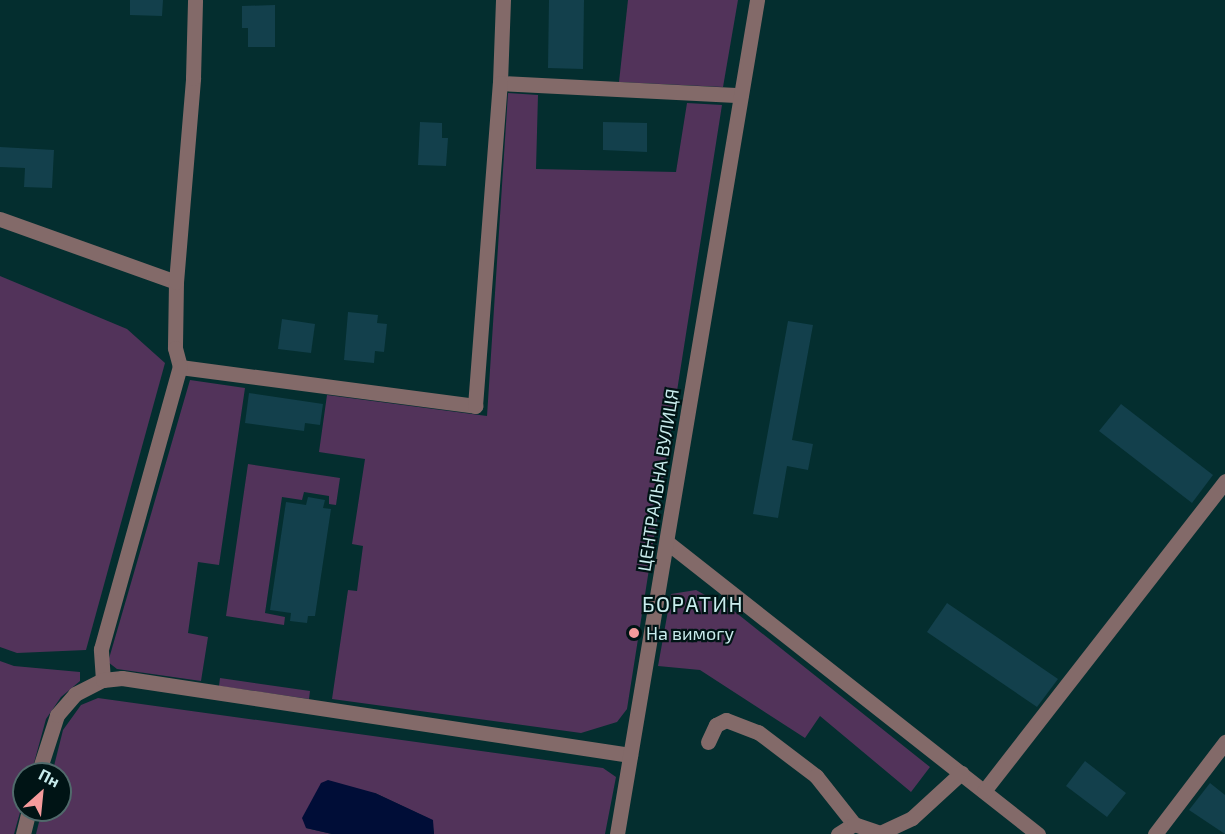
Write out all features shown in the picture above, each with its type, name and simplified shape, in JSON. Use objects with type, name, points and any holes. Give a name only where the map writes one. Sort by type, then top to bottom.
[{"type":"street","points":[[103,681],[101,649],[180,367],[175,348],[176,282],[193,78],[195,0]]},
{"type":"street","points":[[180,367],[475,406],[500,83],[503,0]]},
{"type":"street","name":"ЦЕНТРАЛЬНА ВУЛИЦЯ","points":[[617,834],[668,543],[757,0]]},
{"type":"street","points":[[500,83],[741,95]]},
{"type":"street","points":[[0,219],[176,282]]},
{"type":"street","points":[[984,791],[1225,481]]},
{"type":"street","points":[[668,543],[687,555],[1038,834]]},
{"type":"street","points":[[42,762],[57,715],[75,694],[103,681],[122,678],[630,755]]},
{"type":"street","points":[[708,742],[716,725],[726,720],[758,732],[816,776],[854,824],[880,833],[912,818],[961,773]]},
{"type":"street","points":[[1155,834],[1225,742]]},
{"type":"street","points":[[838,834],[854,824]]},
{"type":"shaded area","points":[[628,0],[738,0],[723,87],[619,82]]},
{"type":"shaded area","points":[[508,93],[538,95],[536,169],[676,172],[687,103],[722,105],[627,709],[617,722],[581,733],[332,699],[348,590],[357,591],[363,546],[352,544],[365,459],[319,452],[327,395],[487,416]]},
{"type":"shaded area","points":[[0,276],[127,329],[165,363],[86,650],[17,653],[0,647]]},
{"type":"shaded area","points":[[190,380],[245,388],[219,565],[198,562],[188,633],[208,637],[201,681],[117,669],[108,662]]},
{"type":"shaded area","points":[[248,464],[340,478],[336,505],[329,504],[329,496],[304,492],[302,500],[282,497],[265,613],[285,617],[284,625],[226,616]]},
{"type":"shaded area","points":[[696,590],[734,611],[930,767],[911,792],[820,716],[805,738],[700,670],[658,666],[671,594]]},
{"type":"shaded area","points":[[0,661],[14,666],[80,672],[80,681],[61,697],[46,719],[34,762],[12,762],[12,822],[17,822],[14,834],[0,834]]},
{"type":"shaded area","points":[[220,678],[310,691],[309,699],[219,686]]},
{"type":"shaded area","points":[[98,698],[603,768],[616,777],[605,834],[434,834],[432,820],[375,793],[306,828],[332,834],[36,834],[39,822],[72,822],[72,762],[55,762],[63,730],[81,705]]},
{"type":"water","points":[[328,780],[375,793],[433,820],[434,834],[332,834],[306,828],[302,818],[321,783]]},
{"type":"building","points":[[130,0],[163,0],[162,16],[130,15]]},
{"type":"building","points":[[549,0],[584,0],[583,69],[548,68]]},
{"type":"building","points":[[275,5],[275,47],[248,47],[248,28],[242,28],[242,6]]},
{"type":"building","points":[[420,122],[442,123],[442,138],[448,138],[446,166],[418,165]]},
{"type":"building","points":[[603,122],[647,123],[647,152],[603,150]]},
{"type":"building","points":[[0,147],[54,150],[52,188],[24,187],[25,168],[0,167]]},
{"type":"building","points":[[348,312],[378,315],[377,323],[387,324],[384,352],[375,351],[374,363],[344,360]]},
{"type":"building","points":[[282,319],[315,324],[311,353],[278,349]]},
{"type":"building","points":[[788,321],[813,325],[792,440],[813,444],[808,470],[787,466],[778,518],[753,514]]},
{"type":"building","points":[[249,393],[323,404],[320,425],[305,423],[304,431],[245,423]]},
{"type":"building","points":[[1121,404],[1213,475],[1192,503],[1099,431]]},
{"type":"building","points":[[308,497],[325,500],[323,508],[331,509],[315,616],[308,616],[307,623],[290,621],[291,613],[270,610],[286,502],[306,505]]},
{"type":"building","points":[[947,603],[1058,679],[1037,707],[927,632]]},
{"type":"building","points":[[1085,761],[1126,793],[1107,817],[1066,786]]},
{"type":"building","points":[[1210,783],[1225,795],[1225,834],[1189,810]]},
{"type":"place","name":"На вимогу","points":[[634,633]]},
{"type":"district","name":"БОРАТИН","points":[[693,604]]}]
